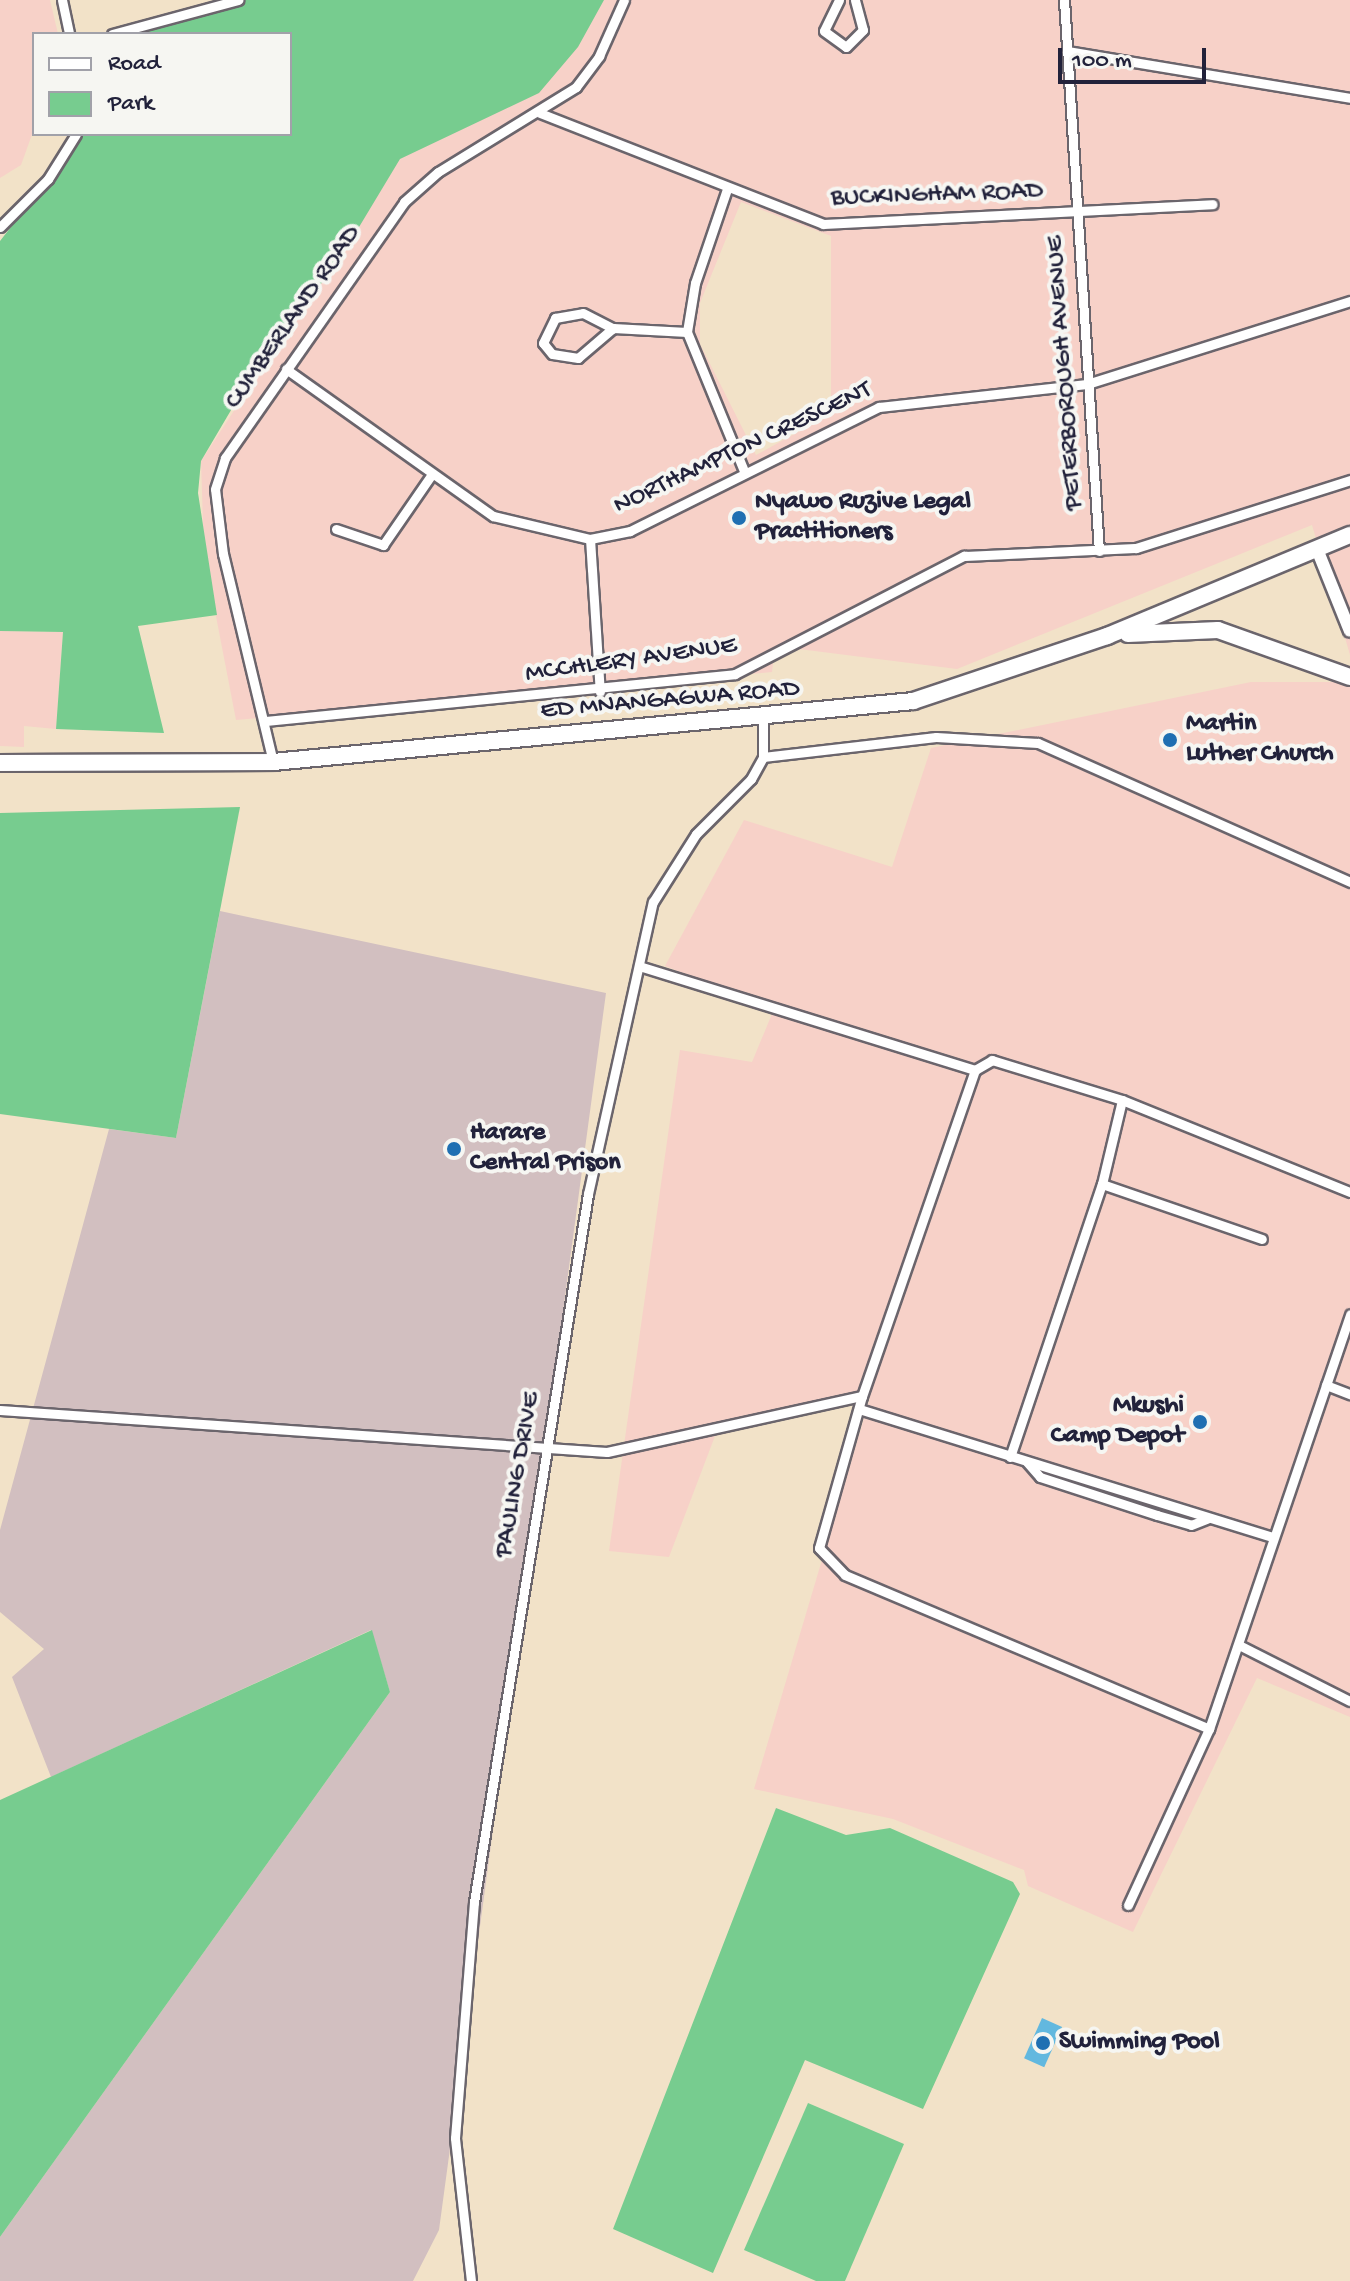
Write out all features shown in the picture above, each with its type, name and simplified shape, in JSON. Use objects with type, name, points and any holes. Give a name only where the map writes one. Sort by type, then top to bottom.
[{"type":"highway","name":"ED MNANGAGWA ROAD","points":[[0,763],[273,762],[763,718],[913,701],[1107,636],[1350,535]]},
{"type":"highway","points":[[1107,636],[1218,630],[1350,677]]},
{"type":"main road","points":[[1317,549],[1350,631]]},
{"type":"street","points":[[62,0],[69,32]]},
{"type":"street","points":[[119,32],[238,0]]},
{"type":"street","name":"CUMBERLAND ROAD","points":[[273,762],[233,602],[215,489],[233,442],[404,202],[438,172],[540,113],[587,75],[624,0]]},
{"type":"street","points":[[839,0],[824,31],[846,47],[863,30],[855,0]]},
{"type":"street","name":"PETERBOROUGH AVENUE","points":[[1064,0],[1099,551]]},
{"type":"street","points":[[1067,51],[1350,98]]},
{"type":"street","name":"BUCKINGHAM ROAD","points":[[540,113],[727,189],[846,227],[1212,204]]},
{"type":"street","points":[[0,227],[48,179],[75,136]]},
{"type":"street","points":[[727,189],[695,283],[687,332],[744,471]]},
{"type":"street","name":"NORTHAMPTON CRESCENT","points":[[286,369],[493,516],[590,539],[630,531],[744,471],[879,407],[1087,384],[1350,301]]},
{"type":"street","points":[[613,328],[578,358],[552,354],[543,343],[555,318],[583,313],[613,328],[687,332]]},
{"type":"street","points":[[336,529],[383,545],[432,474]]},
{"type":"street","name":"MCCHLERY AVENUE","points":[[265,721],[600,692],[735,674],[964,556],[1099,551],[1181,536],[1350,480]]},
{"type":"street","points":[[590,539],[600,692]]},
{"type":"street","points":[[763,718],[763,757],[936,737],[1038,743],[1350,882]]},
{"type":"street","name":"PAULING DRIVE","points":[[471,2281],[455,2167],[470,1948],[498,1726],[588,1194],[653,902],[671,867],[763,757]]},
{"type":"street","points":[[639,966],[975,1070]]},
{"type":"street","points":[[1209,1729],[845,1575],[824,1559],[819,1535],[862,1396],[975,1070],[992,1060],[1122,1100],[1350,1192]]},
{"type":"street","points":[[1010,1457],[1102,1184],[1122,1100]]},
{"type":"street","points":[[1102,1184],[1262,1239]]},
{"type":"street","points":[[1128,1905],[1209,1729],[1350,1314]]},
{"type":"street","points":[[1326,1385],[1350,1394]]},
{"type":"street","points":[[0,1410],[546,1453],[607,1452],[862,1396]]},
{"type":"street","points":[[859,1409],[1027,1462],[1040,1459],[1141,1492],[1207,1519],[1272,1537]]},
{"type":"street","points":[[1027,1462],[1040,1477],[1191,1525],[1207,1519]]},
{"type":"street","points":[[1138,1508],[1141,1492]]},
{"type":"street","points":[[1239,1645],[1350,1701]]},
{"type":"shaded area","points":[[0,0],[50,0],[58,32],[32,32],[32,135],[21,165],[0,178]]},
{"type":"shaded area","points":[[603,0],[1350,0],[1350,655],[1312,525],[957,669],[775,646],[772,672],[236,720],[204,554],[201,461],[400,158],[449,131]],"holes":[[[741,202],[831,236],[831,414],[756,455],[700,344],[700,303]]]},
{"type":"shaded area","points":[[0,631],[63,632],[56,729],[24,726],[24,747],[0,746]]},
{"type":"shaded area","points":[[1251,682],[1350,682],[1350,1717],[1257,1678],[1133,1932],[1028,1886],[1024,1870],[893,1819],[754,1789],[870,1398],[715,1436],[669,1557],[609,1551],[680,1050],[752,1062],[774,1009],[665,966],[744,820],[892,867],[931,748]]},
{"type":"shaded area","points":[[220,911],[606,993],[439,2230],[413,2281],[0,2281],[0,2237],[390,1692],[371,1630],[51,1777],[12,1677],[44,1649],[0,1612],[0,1530],[109,1129],[176,1138]]},
{"type":"green space","points":[[243,0],[604,0],[578,47],[539,93],[400,159],[344,252],[237,400],[201,461],[198,493],[217,615],[138,626],[164,733],[56,729],[63,632],[0,631],[0,241],[82,136],[292,136],[292,32],[147,32]]},
{"type":"green space","points":[[240,807],[176,1138],[0,1114],[0,813]]},
{"type":"green space","points":[[372,1630],[390,1692],[0,2237],[0,1800]]},
{"type":"green space","points":[[776,1808],[846,1835],[890,1828],[1013,1882],[1020,1894],[923,2109],[805,2060],[713,2273],[613,2229]]},
{"type":"green space","points":[[808,2103],[904,2144],[845,2281],[816,2281],[744,2250]]},
{"type":"water","name":"Swimming Pool","points":[[1042,2018],[1062,2027],[1044,2067],[1024,2058]]},
{"type":"place","name":"Nyawo Ruzive Legal Practitioners","points":[[739,518]]},
{"type":"place","name":"Martin Luther Church","points":[[1170,740]]},
{"type":"place","name":"Harare Central Prison","points":[[454,1149]]},
{"type":"place","name":"Mkushi Camp Depot","points":[[1200,1422]]},
{"type":"place","name":"Swimming Pool","points":[[1043,2043]]}]
